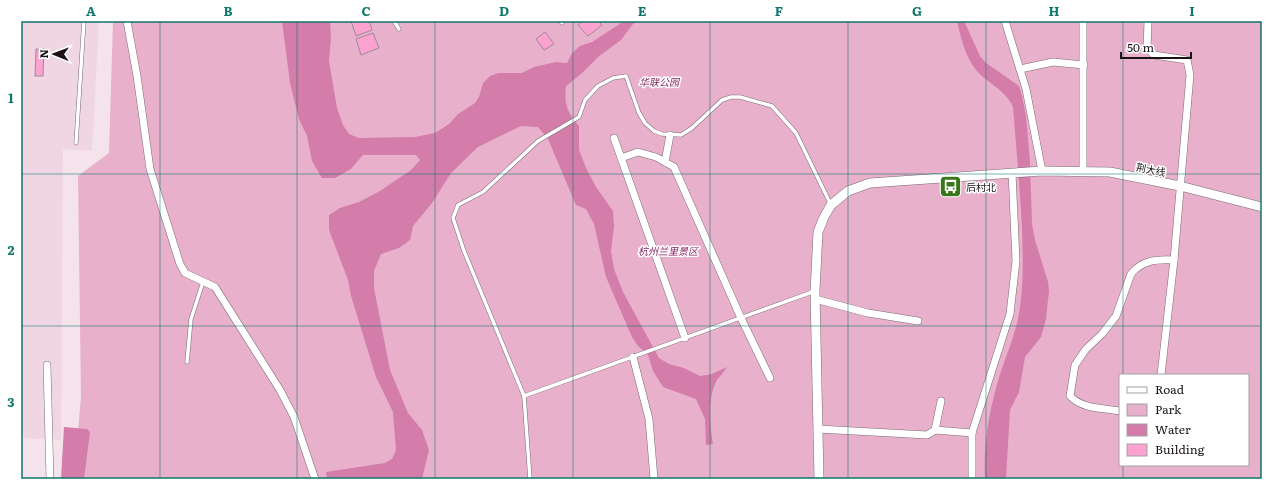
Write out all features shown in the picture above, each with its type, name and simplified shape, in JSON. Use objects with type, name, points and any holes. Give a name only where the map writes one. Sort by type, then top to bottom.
[{"type":"street","points":[[127,21],[137,76],[150,169],[180,264],[185,273],[215,287],[280,390],[294,417],[315,479]]},
{"type":"street","points":[[1005,21],[1026,89],[1038,172]]},
{"type":"street","points":[[1082,172],[1084,64],[1083,21]]},
{"type":"street","points":[[1148,21],[1147,48],[1154,56],[1187,60],[1190,75],[1174,260],[1161,374]]},
{"type":"street","points":[[1020,69],[1053,62],[1084,64]]},
{"type":"street","points":[[665,162],[670,135]]},
{"type":"street","points":[[614,138],[684,338]]},
{"type":"street","points":[[621,158],[638,152],[656,157],[674,167],[741,318],[770,378]]},
{"type":"street","name":"荆大线","points":[[831,205],[848,191],[870,183],[1012,173],[1110,172],[1180,186],[1262,207]]},
{"type":"street","points":[[972,479],[972,433],[1010,314],[1016,261],[1012,173]]},
{"type":"street","points":[[819,479],[815,295],[818,232],[831,205]]},
{"type":"street","points":[[1119,411],[1082,405],[1070,396],[1075,365],[1086,349],[1102,334],[1116,316],[1131,274],[1136,268],[1142,263],[1174,260]]},
{"type":"street","points":[[815,295],[868,313],[918,321]]},
{"type":"street","points":[[633,357],[649,419],[654,479]]},
{"type":"street","points":[[47,365],[50,479]]},
{"type":"street","points":[[935,430],[941,401]]},
{"type":"street","points":[[818,429],[927,435],[935,430],[972,433]]},
{"type":"lane","points":[[76,143],[84,21]]},
{"type":"lane","points":[[394,21],[399,29]]},
{"type":"lane","points":[[530,479],[524,396],[464,251],[453,218],[458,205],[483,192],[538,141],[579,117],[585,100],[598,86],[613,78],[626,76],[639,113],[645,123],[654,131],[670,135],[681,135],[692,128],[722,100],[731,97],[740,97],[772,106],[796,133],[831,205]]},
{"type":"lane","points":[[187,362],[191,319],[204,281]]},
{"type":"lane","points":[[524,396],[741,318],[815,295]]},
{"type":"shaded area","points":[[21,21],[99,21],[92,151],[63,149],[61,440],[21,438]]},
{"type":"green space","name":"杭州兰里景区","points":[[113,21],[1262,21],[1262,479],[74,479],[81,397],[78,176],[109,153]]},
{"type":"water","points":[[282,21],[330,21],[331,38],[329,61],[337,108],[343,125],[349,134],[359,138],[415,137],[435,133],[449,124],[458,114],[475,103],[479,97],[483,83],[490,76],[498,73],[522,73],[534,67],[556,62],[567,63],[572,53],[580,46],[592,42],[624,21],[637,21],[621,40],[598,57],[566,86],[566,103],[569,112],[579,126],[579,150],[586,168],[596,187],[613,211],[614,227],[611,251],[614,269],[623,292],[659,358],[669,364],[684,368],[700,376],[712,374],[727,367],[717,380],[712,395],[710,420],[713,444],[706,445],[705,419],[696,399],[663,387],[653,371],[648,355],[638,346],[632,337],[606,277],[594,224],[586,209],[576,205],[548,139],[538,127],[521,126],[478,147],[451,173],[432,203],[413,226],[410,240],[399,248],[381,254],[374,271],[374,288],[390,370],[408,413],[422,430],[429,450],[422,479],[327,479],[326,472],[385,463],[392,459],[396,450],[393,412],[376,377],[351,296],[348,280],[329,230],[329,215],[340,208],[359,202],[380,191],[411,170],[420,160],[416,155],[363,155],[351,169],[335,178],[322,178],[312,161],[307,136],[299,119],[290,83]]},
{"type":"water","points":[[957,21],[964,21],[980,56],[986,63],[1019,86],[1026,116],[1030,161],[1032,224],[1035,240],[1048,282],[1049,291],[1046,319],[1041,337],[1025,357],[1019,392],[1010,410],[1006,479],[985,479],[985,451],[988,424],[994,397],[1016,326],[1020,308],[1022,285],[1022,228],[1013,107],[1006,96],[980,75],[972,65],[964,47]]},
{"type":"water","points":[[64,427],[87,429],[90,432],[84,479],[61,479]]},
{"type":"building","points":[[351,21],[369,21],[372,30],[356,36]]},
{"type":"building","points":[[583,21],[598,21],[602,25],[588,36],[578,25]]},
{"type":"building","points":[[545,32],[554,44],[544,50],[536,39]]},
{"type":"building","points":[[373,33],[379,48],[361,55],[356,39]]},
{"type":"building","points":[[36,49],[44,49],[43,76],[35,76]]},
{"type":"place","name":"后村北","points":[[950,186]]},
{"type":"park label","name":"华联公园","points":[[659,81]]}]
